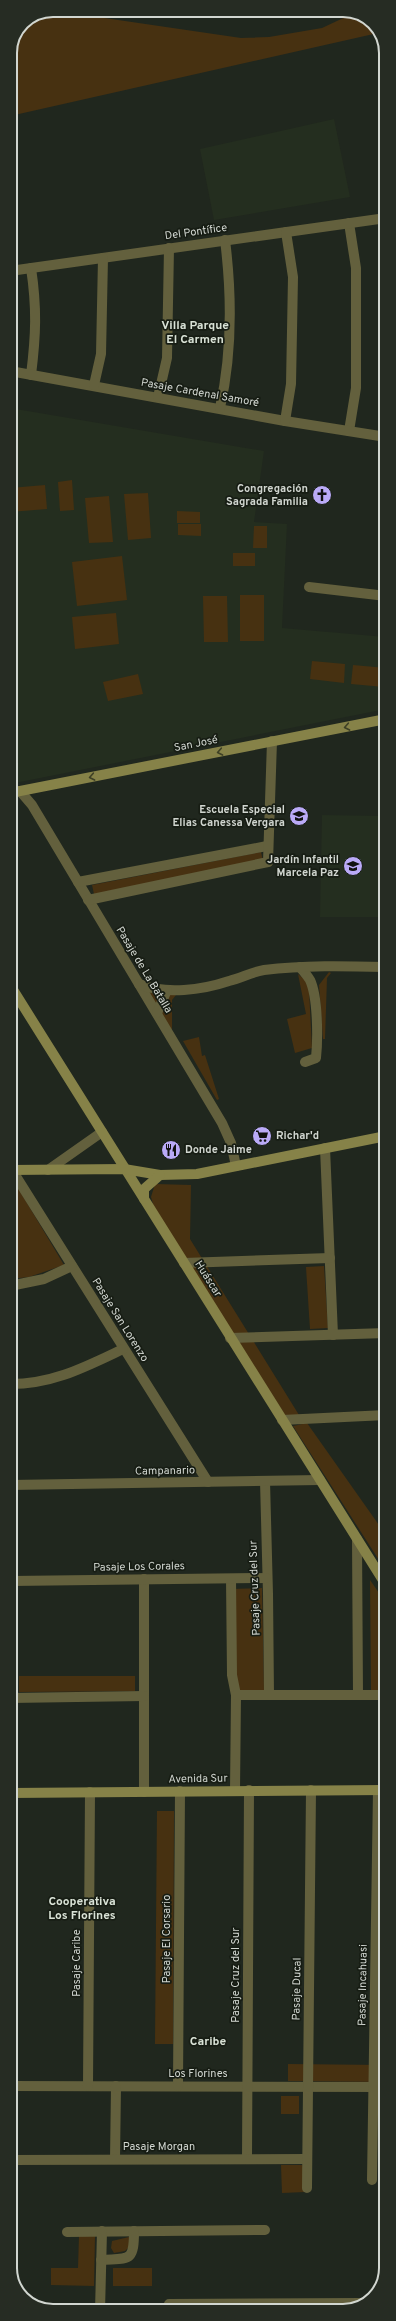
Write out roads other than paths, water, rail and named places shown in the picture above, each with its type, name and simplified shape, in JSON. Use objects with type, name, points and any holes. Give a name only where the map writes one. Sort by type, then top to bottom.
[{"type":"street","name":"Del Pontífice","points":[[17,270],[379,219]]},
{"type":"street","points":[[349,223],[356,268],[356,388],[349,431]]},
{"type":"street","points":[[285,421],[291,384],[293,277],[286,232]]},
{"type":"street","points":[[220,408],[228,374],[230,278],[225,240]]},
{"type":"street","points":[[158,397],[167,358],[169,248]]},
{"type":"street","points":[[94,385],[101,354],[103,258]]},
{"type":"street","points":[[31,268],[36,305],[35,343],[31,375]]},
{"type":"street","name":"Pasaje Cardenal Samoré","points":[[17,372],[94,385],[285,421],[379,435]]},
{"type":"street","points":[[309,587],[379,595]]},
{"type":"street","name":"San José","points":[[17,792],[379,720]]},
{"type":"street","points":[[88,900],[268,862],[267,846],[272,741]]},
{"type":"street","name":"Pasaje de La Batalla","points":[[17,794],[32,805],[226,1129],[236,1166]]},
{"type":"street","points":[[78,882],[267,846]]},
{"type":"street","points":[[305,1062],[316,1058],[318,1047],[313,983],[316,976],[327,966]]},
{"type":"street","points":[[139,984],[156,990],[167,990],[207,987],[262,971],[300,967],[379,966]]},
{"type":"street","points":[[300,967],[310,979],[314,993]]},
{"type":"street","points":[[157,1013],[167,990]]},
{"type":"street","name":"Huáscar","points":[[17,996],[379,1574]]},
{"type":"street","points":[[48,1170],[102,1132]]},
{"type":"street","points":[[17,1170],[124,1169],[160,1175],[197,1174],[379,1137]]},
{"type":"street","points":[[326,1148],[333,1335]]},
{"type":"street","points":[[144,1199],[144,1189],[160,1175]]},
{"type":"street","name":"Pasaje San Lorenzo","points":[[17,1179],[208,1482]]},
{"type":"street","points":[[184,1263],[330,1258]]},
{"type":"street","points":[[17,1285],[44,1279],[72,1266]]},
{"type":"street","points":[[230,1338],[379,1333]]},
{"type":"street","points":[[17,1384],[37,1383],[58,1378],[123,1349]]},
{"type":"street","points":[[282,1420],[379,1415]]},
{"type":"street","name":"Campanario","points":[[17,1485],[320,1480]]},
{"type":"street","name":"Pasaje Cruz del Sur","points":[[265,1481],[269,1695]]},
{"type":"street","points":[[357,1539],[358,1695]]},
{"type":"street","name":"Pasaje Los Corales","points":[[17,1581],[266,1578]]},
{"type":"street","points":[[144,1579],[144,1792]]},
{"type":"street","points":[[231,1579],[232,1675],[236,1695],[235,1790]]},
{"type":"street","points":[[236,1695],[379,1695]]},
{"type":"street","points":[[17,1698],[144,1696]]},
{"type":"street","name":"Pasaje Cruz del Sur","points":[[247,2159],[249,1790]]},
{"type":"street","name":"Pasaje Ducal","points":[[307,2188],[310,1790]]},
{"type":"street","name":"Avenida Sur","points":[[17,1793],[379,1790]]},
{"type":"street","name":"Pasaje El Corsario","points":[[178,2086],[180,1791]]},
{"type":"street","name":"Pasaje Caribe","points":[[88,2086],[90,1792]]},
{"type":"street","name":"Pasaje Incahuasi","points":[[372,2180],[373,2087],[379,1889]]},
{"type":"street","name":"Los Florines","points":[[17,2086],[379,2087]]},
{"type":"street","points":[[115,2160],[116,2086]]},
{"type":"street","name":"Pasaje Morgan","points":[[17,2160],[307,2159]]},
{"type":"street","points":[[67,2232],[265,2230]]},
{"type":"street","points":[[100,2304],[102,2231]]},
{"type":"street","points":[[101,2260],[125,2259],[130,2256],[134,2248],[134,2231]]},
{"type":"place","name":"Congregación Sagrada Familia","points":[[322,495]]},
{"type":"place","name":"Escuela Especial Elias Canessa Vergara","points":[[299,816]]},
{"type":"place","name":"Jardín Infantil Marcela Paz","points":[[353,866]]},
{"type":"place","name":"Richar'd","points":[[262,1136]]},
{"type":"place","name":"Donde Jaime","points":[[171,1150]]},
{"type":"district","name":"Villa Parque El Carmen","points":[[195,333]]},
{"type":"district","name":"Cooperativa Los Florines","points":[[82,1909]]},
{"type":"district","name":"Caribe","points":[[208,2042]]}]
